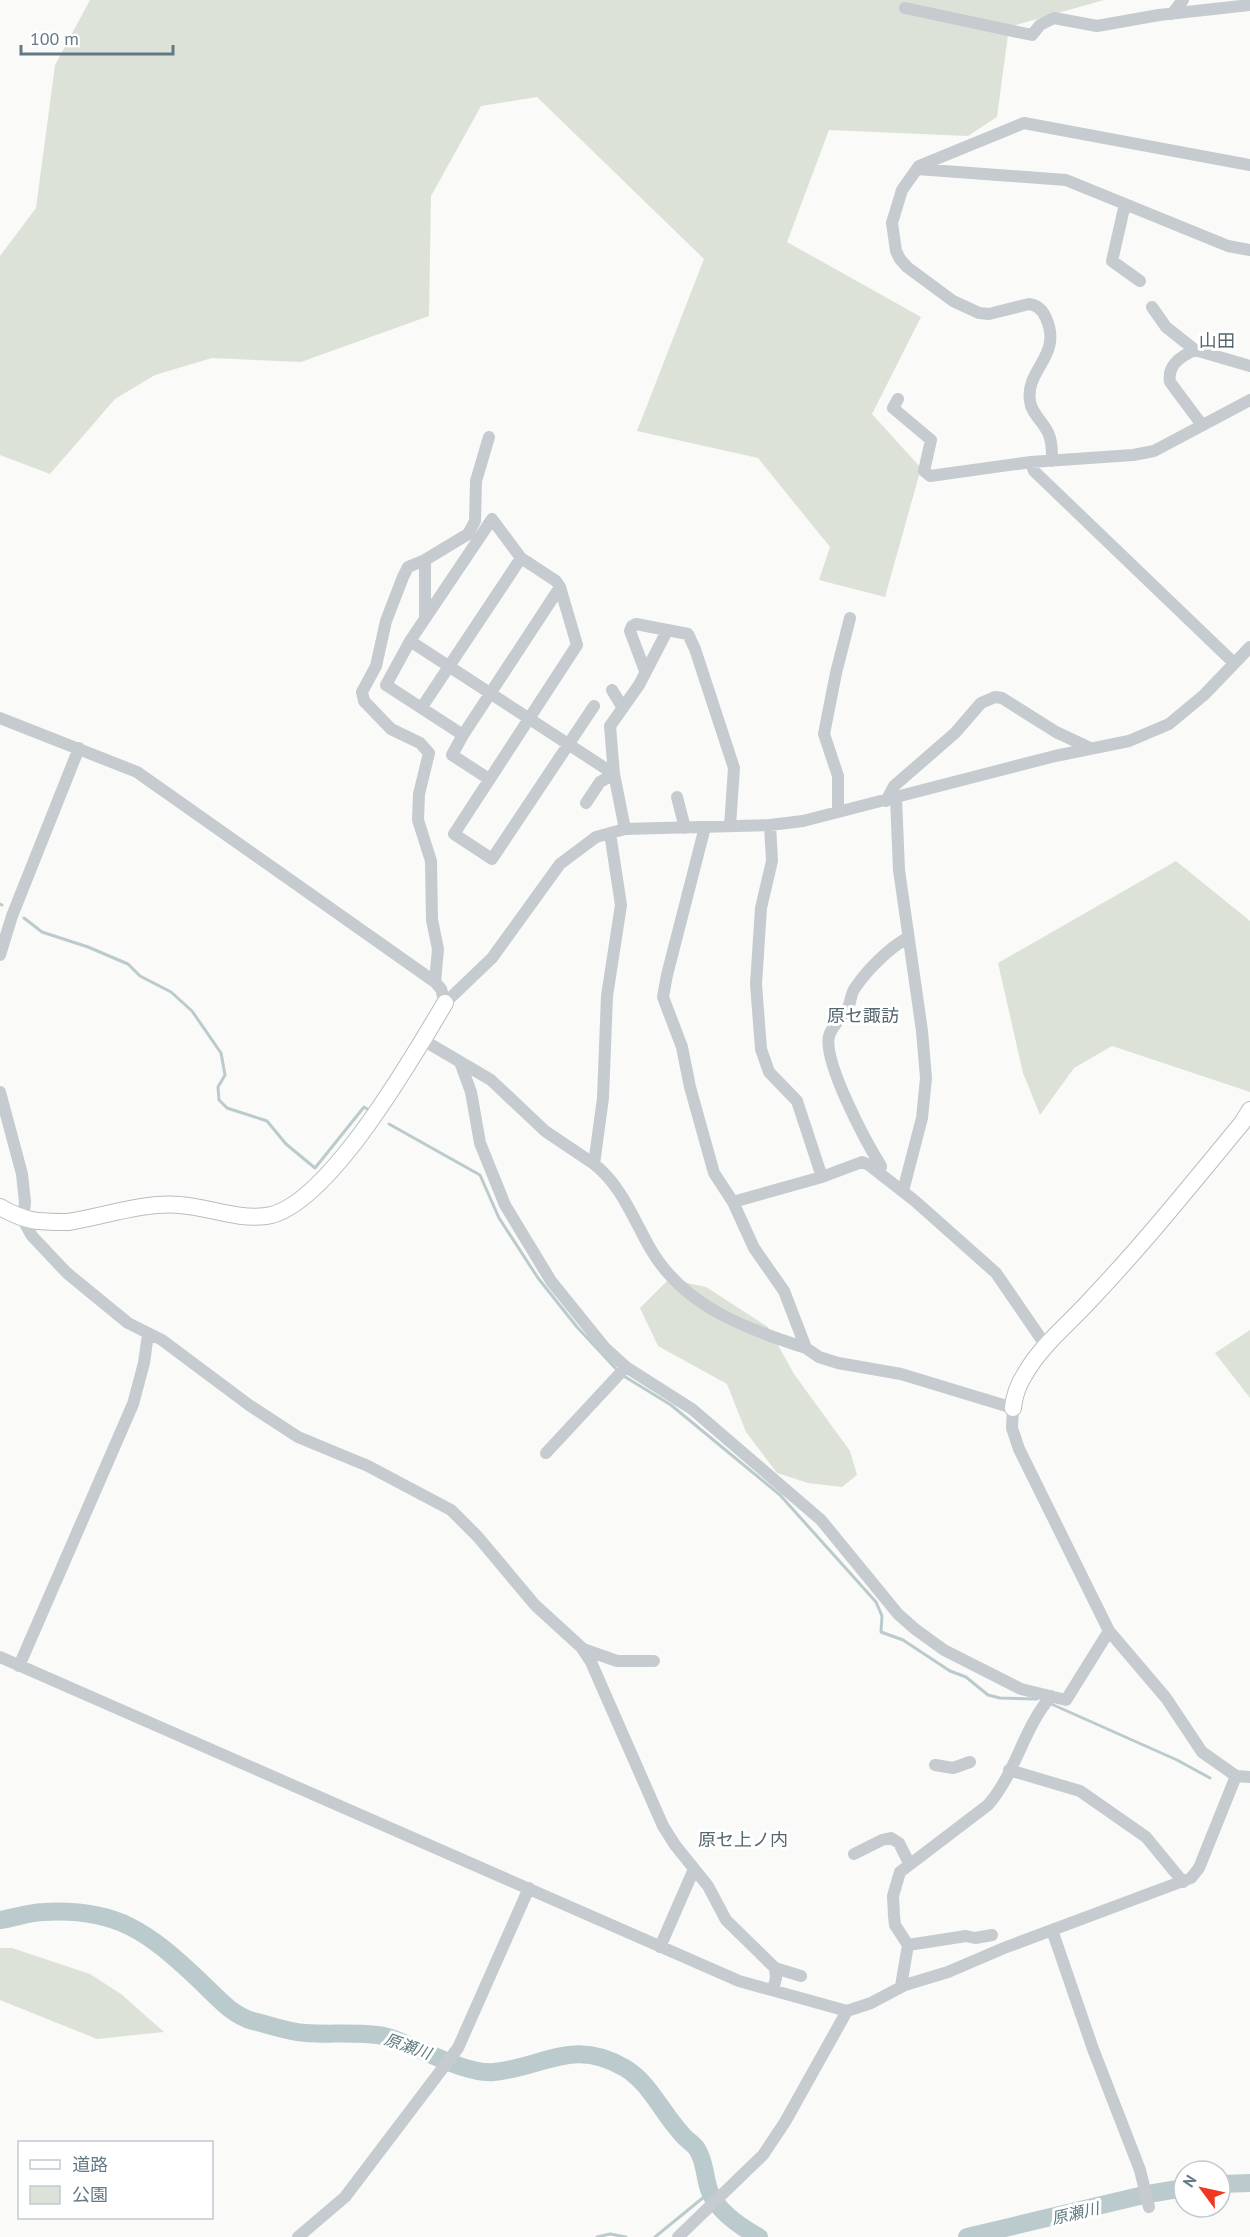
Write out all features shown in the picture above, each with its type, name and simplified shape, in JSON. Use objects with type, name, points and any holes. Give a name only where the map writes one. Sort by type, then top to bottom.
[{"type":"street","points":[[1172,14],[1183,0]]},
{"type":"street","points":[[905,8],[1032,35],[1040,25],[1054,18],[1097,26],[1250,5]]},
{"type":"street","points":[[1052,461],[1048,431],[1030,404],[1029,398],[1034,379],[1051,345],[1052,336],[1045,314],[1029,304],[989,314],[979,314],[953,302],[907,267],[896,251],[892,223],[902,190],[916,170],[1024,123],[1250,165]]},
{"type":"street","points":[[916,170],[1056,178],[1228,246],[1250,249]]},
{"type":"street","points":[[1125,204],[1112,250],[1112,261],[1140,281]]},
{"type":"street","points":[[1152,307],[1166,327],[1195,350],[1248,366]]},
{"type":"street","points":[[1195,350],[1174,363],[1168,373],[1170,382],[1202,425]]},
{"type":"street","points":[[1227,371],[1248,366]]},
{"type":"street","points":[[898,399],[893,408],[931,440],[923,466],[924,471],[930,476],[1031,462],[1133,455],[1154,451],[1250,400]]},
{"type":"street","points":[[435,982],[438,949],[432,920],[431,861],[418,820],[419,794],[429,753],[420,743],[391,729],[364,701],[363,692],[376,666],[386,621],[408,567],[426,560],[468,534],[475,521],[476,481],[489,437]]},
{"type":"street","points":[[1031,462],[1034,471],[1234,663]]},
{"type":"street","points":[[464,735],[386,685],[410,641],[492,519],[521,558],[556,581],[560,587],[577,645],[454,834],[492,859],[594,706]]},
{"type":"street","points":[[422,708],[521,558]]},
{"type":"street","points":[[425,618],[426,560]]},
{"type":"street","points":[[489,779],[452,755],[560,587]]},
{"type":"street","points":[[838,810],[838,776],[824,734],[850,618]]},
{"type":"street","points":[[645,671],[630,631],[632,626],[636,624],[688,634],[699,660],[734,768],[730,826]]},
{"type":"street","points":[[625,829],[614,774],[610,726],[623,708],[667,631]]},
{"type":"street","points":[[410,641],[614,774]]},
{"type":"street","points":[[0,1207],[23,1220],[68,1222],[143,1207],[181,1205],[255,1217],[279,1213],[310,1192],[366,1127],[445,1003],[492,958],[560,864],[596,837],[625,829],[770,825],[803,821],[838,810],[891,800],[1005,768],[1129,741],[1169,724],[1204,695],[1250,647]]},
{"type":"street","points":[[612,690],[623,708]]},
{"type":"street","points":[[903,1191],[922,1118],[926,1078],[922,1031],[907,938],[891,800],[894,786],[955,733],[981,704],[995,697],[1002,698],[1056,732],[1090,748]]},
{"type":"street","points":[[0,718],[137,772],[435,982],[441,988],[445,1003]]},
{"type":"street","points":[[0,955],[16,906],[79,748]]},
{"type":"street","points":[[586,803],[600,782],[614,774]]},
{"type":"street","points":[[677,797],[684,828]]},
{"type":"street","points":[[770,825],[772,861],[761,908],[756,984],[761,1049],[768,1072],[797,1101],[822,1177]]},
{"type":"street","points":[[705,827],[663,997],[682,1047],[690,1087],[711,1164],[722,1188],[733,1202],[754,1248],[784,1291],[806,1348]]},
{"type":"street","points":[[594,1164],[603,1098],[607,996],[621,904],[610,833]]},
{"type":"street","points":[[880,1171],[881,1166],[868,1146],[836,1075],[829,1054],[829,1038],[833,1026],[845,1012],[854,989],[894,946],[907,938]]},
{"type":"street","points":[[423,1040],[491,1080],[545,1131],[608,1175],[651,1251],[682,1289],[733,1322],[806,1348],[819,1357],[838,1363],[902,1374],[1013,1408]]},
{"type":"street","points":[[460,1062],[471,1092],[480,1143],[505,1205],[551,1281],[577,1317],[622,1372],[692,1409],[821,1520],[897,1614],[944,1650],[1016,1686],[1066,1700],[1109,1631]]},
{"type":"street","points":[[0,1092],[22,1174],[25,1202],[23,1220],[32,1236],[67,1273],[110,1309],[148,1334],[162,1340],[249,1405],[298,1437],[368,1466],[451,1510],[478,1537],[535,1605],[582,1648],[591,1662],[663,1826],[708,1886],[726,1920],[775,1968],[801,1976]]},
{"type":"street","points":[[1250,1110],[1236,1131],[1147,1236],[1046,1346],[1025,1374],[1014,1396],[1012,1428],[1018,1449],[1109,1631],[1166,1698],[1202,1752],[1236,1776],[1250,1777]]},
{"type":"street","points":[[733,1202],[822,1177],[862,1162],[880,1171],[1005,1282],[1046,1346]]},
{"type":"street","points":[[19,1666],[133,1404],[144,1363],[148,1334]]},
{"type":"street","points":[[546,1453],[622,1372]]},
{"type":"street","points":[[582,1648],[617,1661],[654,1661]]},
{"type":"street","points":[[0,1657],[739,1981],[847,2011],[871,2003],[901,1986],[948,1972],[980,1957],[1191,1878],[1199,1868],[1236,1776]]},
{"type":"street","points":[[901,1986],[908,1945],[895,1925],[893,1896],[900,1872],[988,1805],[998,1793],[1036,1713],[1051,1696]]},
{"type":"street","points":[[935,1765],[953,1768],[970,1762]]},
{"type":"street","points":[[1009,1770],[1080,1791],[1146,1838],[1184,1882]]},
{"type":"street","points":[[854,1854],[891,1838],[899,1843],[909,1863]]},
{"type":"street","points":[[660,1947],[694,1869]]},
{"type":"street","points":[[298,2237],[345,2197],[458,2048],[529,1888]]},
{"type":"street","points":[[1052,1930],[1141,2172],[1149,2208]]},
{"type":"street","points":[[908,1945],[966,1936],[975,1938],[992,1935]]},
{"type":"street","points":[[975,1938],[980,1957]]},
{"type":"street","points":[[772,1989],[776,1978],[775,1968]]},
{"type":"street","points":[[678,2237],[762,2155],[785,2122],[847,2011]]},
{"type":"green space","points":[[90,0],[1104,0],[1009,27],[997,117],[968,136],[829,130],[787,242],[921,317],[872,414],[921,468],[885,597],[819,580],[830,547],[758,458],[637,431],[704,259],[537,97],[481,106],[431,196],[429,316],[301,362],[212,358],[155,375],[115,399],[50,474],[0,455],[0,256],[36,208],[55,65]]},
{"type":"green space","points":[[1176,861],[1250,921],[1250,1092],[1112,1046],[1074,1068],[1040,1115],[1023,1073],[998,963]]},
{"type":"green space","points":[[669,1279],[706,1287],[768,1327],[794,1374],[850,1451],[857,1475],[842,1487],[808,1483],[777,1473],[746,1432],[727,1384],[658,1346],[640,1308]]},
{"type":"green space","points":[[1250,1330],[1250,1398],[1215,1353]]},
{"type":"green space","points":[[0,1948],[12,1948],[90,1974],[121,1994],[164,2032],[97,2039],[0,2000]]},
{"type":"waterway","points":[[24,918],[42,932],[88,947],[128,964],[140,976],[171,992],[192,1011],[221,1053],[225,1075],[218,1087],[219,1100],[227,1108],[267,1121],[286,1144],[315,1168],[364,1107],[369,1110]]},
{"type":"waterway","points":[[389,1124],[480,1175],[499,1218],[538,1278],[577,1327],[618,1371]]},
{"type":"waterway","points":[[622,1375],[671,1405],[780,1495],[876,1602],[882,1616],[881,1632],[903,1640],[950,1671],[966,1677],[988,1695],[1000,1698],[1037,1699]]},
{"type":"waterway","points":[[1049,1703],[1177,1760],[1210,1778]]},
{"type":"waterway","name":"原瀬川","points":[[0,1920],[44,1912],[92,1914],[112,1919],[147,1936],[238,2014],[253,2021],[286,2030],[383,2036],[442,2060],[483,2072],[512,2069],[574,2054],[607,2059],[634,2074],[649,2090],[674,2125],[697,2149],[710,2192],[718,2206],[738,2224],[759,2237]]},
{"type":"waterway","name":"原瀬川","points":[[1232,2184],[1250,2183]]},
{"type":"waterway","name":"原瀬川","points":[[967,2237],[1172,2190]]},
{"type":"waterway","points":[[655,2237],[710,2192]]},
{"type":"waterway","points":[[597,2237],[610,2234],[626,2237]]},
{"type":"district","name":"山田","points":[[1217,340]]},
{"type":"district","name":"原セ諏訪","points":[[863,1015]]},
{"type":"district","name":"原セ上ノ内","points":[[743,1839]]}]
